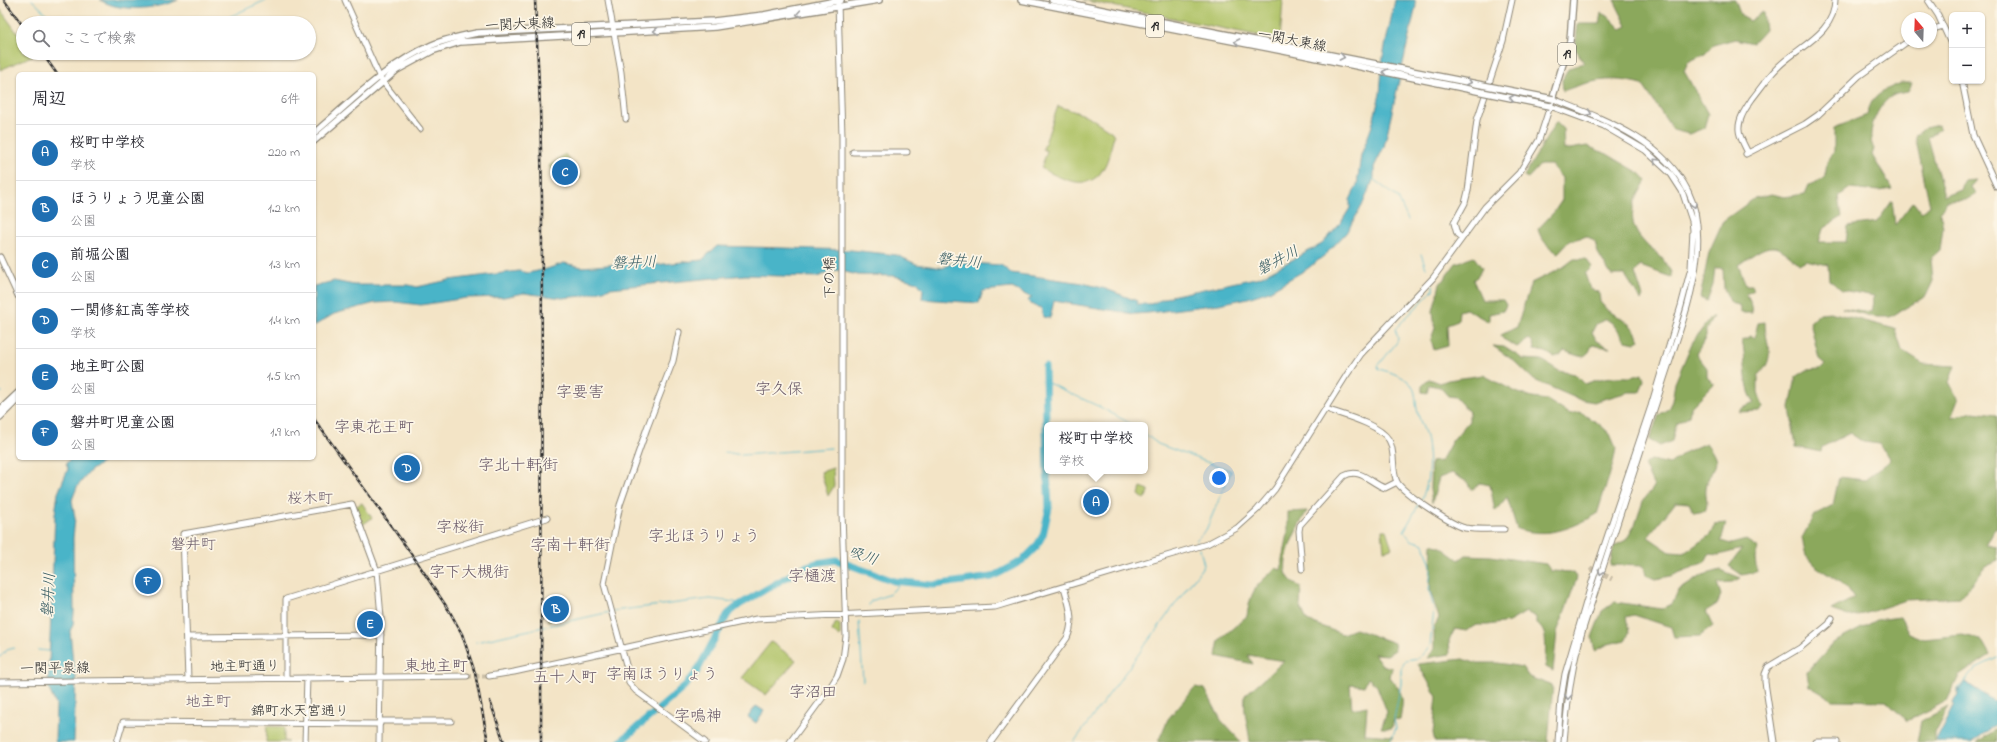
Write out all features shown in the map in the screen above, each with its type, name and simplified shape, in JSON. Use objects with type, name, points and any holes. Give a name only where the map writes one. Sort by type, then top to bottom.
[{"type":"main road","name":"一関大東線","points":[[316,131],[381,80],[409,62],[432,51],[460,42],[714,21],[764,15],[839,0]]},
{"type":"main road","name":"一関大東線","points":[[614,29],[715,27],[838,8],[879,0]]},
{"type":"main road","name":"一関大東線","points":[[1020,0],[1553,99]]},
{"type":"main road","name":"一関大東線","points":[[1052,0],[1073,2],[1550,106]]},
{"type":"main road","name":"19","points":[[1550,106],[1570,41],[1573,0]]},
{"type":"main road","name":"一関大東線","points":[[316,139],[381,80]]},
{"type":"main road","points":[[0,410],[16,395]]},
{"type":"main road","points":[[0,416],[16,401]]},
{"type":"street","points":[[344,0],[381,80],[420,129]]},
{"type":"street","points":[[608,0],[614,29],[626,119]]},
{"type":"street","name":"下の橋","points":[[790,742],[837,676],[845,649],[843,569],[842,136],[839,0]]},
{"type":"street","points":[[1462,238],[1457,234],[1454,223],[1467,197],[1478,120],[1503,41],[1512,0]]},
{"type":"street","points":[[1834,0],[1833,11],[1826,27],[1819,35],[1795,51],[1776,68],[1747,106],[1739,122],[1739,130],[1747,153],[1805,124],[1818,115],[1859,76],[1901,46]]},
{"type":"street","points":[[1928,0],[1934,8],[1949,39]]},
{"type":"street","points":[[1937,28],[1943,26]]},
{"type":"street","points":[[1963,84],[1973,135],[1997,187]]},
{"type":"street","points":[[1553,99],[1613,124],[1641,139],[1663,157],[1677,172],[1688,190],[1696,214],[1698,229],[1697,256],[1690,295],[1579,642],[1569,686],[1564,742]]},
{"type":"street","points":[[489,676],[514,672],[760,618],[983,609],[1010,603],[1207,544],[1237,528],[1257,510],[1276,489],[1361,354],[1433,278],[1485,207],[1519,173],[1539,140],[1550,106],[1604,126],[1645,150],[1671,174],[1682,191],[1692,221],[1693,230],[1691,268],[1682,306],[1651,406],[1592,582],[1565,674],[1561,700],[1558,742]]},
{"type":"street","points":[[853,152],[907,152]]},
{"type":"street","points":[[0,257],[16,292]]},
{"type":"street","points":[[679,332],[673,360],[620,505],[604,584],[629,683],[636,691],[705,742]]},
{"type":"street","points":[[1326,409],[1363,423],[1384,435],[1391,446],[1397,482],[1405,490],[1445,519],[1458,526],[1466,528],[1504,529]]},
{"type":"street","points":[[1302,569],[1299,531],[1300,525],[1344,476],[1351,473],[1358,473],[1385,488],[1397,482]]},
{"type":"street","points":[[188,679],[183,534],[352,504],[377,571],[381,634],[379,742]]},
{"type":"street","points":[[286,678],[286,599],[547,518]]},
{"type":"street","points":[[991,742],[1067,638],[1071,627],[1071,616],[1064,587]]},
{"type":"street","points":[[1774,742],[1765,682],[1765,674],[1768,667],[1777,660],[1800,648],[1829,624],[1832,618]]},
{"type":"street","points":[[187,637],[381,634]]},
{"type":"street","name":"地主町通り","points":[[110,680],[467,676]]},
{"type":"street","points":[[305,742],[307,678]]},
{"type":"street","name":"一関平泉線","points":[[0,682],[110,680]]},
{"type":"street","name":"錦町水天宮通り","points":[[117,742],[123,722],[305,723],[451,721]]},
{"type":"street","points":[[1816,742],[1837,742]]},
{"type":"green space","points":[[1083,0],[1283,0],[1280,40]]},
{"type":"green space","points":[[1614,0],[1735,0],[1741,16],[1750,21],[1763,12],[1765,30],[1753,43],[1735,39],[1713,45],[1705,54],[1688,62],[1684,71],[1708,114],[1704,128],[1689,134],[1673,130],[1642,84],[1621,80],[1602,80],[1583,84],[1563,91],[1562,80],[1569,68],[1584,63],[1575,48],[1578,24],[1599,24],[1601,13],[1609,17],[1621,29],[1627,26]]},
{"type":"green space","points":[[0,9],[16,31],[16,60],[23,60],[0,70]]},
{"type":"green space","points":[[1901,83],[1912,83],[1908,92],[1892,96],[1882,106],[1874,120],[1871,136],[1874,149],[1872,155],[1892,189],[1878,191],[1850,188],[1839,196],[1842,217],[1823,229],[1819,242],[1846,242],[1848,226],[1877,222],[1892,201],[1895,225],[1913,202],[1921,212],[1930,206],[1915,136],[1925,128],[1938,125],[1940,129],[1928,137],[1944,196],[1961,190],[1964,181],[1976,180],[1970,187],[1977,193],[1966,200],[1947,201],[1940,211],[1943,228],[1940,250],[1931,258],[1933,281],[1926,296],[1890,317],[1874,317],[1842,308],[1871,312],[1874,296],[1842,290],[1829,280],[1828,265],[1806,260],[1799,264],[1782,250],[1775,247],[1769,247],[1762,249],[1738,265],[1746,285],[1752,285],[1754,290],[1746,294],[1750,301],[1752,313],[1741,313],[1739,305],[1731,303],[1724,289],[1723,268],[1715,268],[1713,284],[1707,301],[1700,298],[1709,252],[1723,221],[1755,198],[1772,194],[1784,197],[1805,194],[1809,185],[1825,178],[1827,162],[1834,152],[1834,128],[1867,115],[1869,107],[1875,97],[1883,91]]},
{"type":"green space","points":[[1058,106],[1088,116],[1112,132],[1114,136],[1103,169],[1097,177],[1090,181],[1074,182],[1041,168],[1047,151],[1043,149]]},
{"type":"green space","points":[[1556,122],[1563,129],[1564,150],[1587,146],[1607,154],[1641,174],[1647,181],[1634,204],[1634,227],[1644,242],[1664,261],[1670,271],[1671,277],[1640,266],[1635,273],[1643,297],[1641,300],[1625,275],[1611,275],[1598,253],[1595,242],[1587,236],[1569,241],[1558,253],[1548,246],[1541,236],[1538,229],[1554,212],[1562,200],[1562,178],[1551,165],[1540,165],[1528,178],[1524,176]]},
{"type":"green space","points":[[565,154],[581,177],[565,189],[549,166]]},
{"type":"green space","points":[[1474,257],[1482,268],[1478,276],[1473,280],[1482,300],[1503,300],[1506,305],[1503,311],[1489,314],[1489,322],[1466,309],[1459,311],[1458,321],[1447,325],[1448,346],[1434,350],[1431,339],[1435,328],[1433,311],[1440,284],[1456,263]]},
{"type":"green space","points":[[1574,259],[1586,259],[1592,267],[1585,274],[1590,289],[1599,292],[1600,302],[1608,311],[1623,319],[1634,329],[1640,340],[1635,343],[1626,341],[1612,323],[1606,319],[1596,324],[1592,332],[1597,341],[1610,348],[1592,345],[1589,352],[1583,357],[1564,351],[1561,355],[1554,357],[1546,352],[1534,350],[1533,343],[1529,339],[1517,347],[1503,339],[1501,335],[1517,327],[1531,283],[1562,268]]},
{"type":"green space","points":[[1830,312],[1895,329],[1902,351],[1923,364],[1955,366],[1949,382],[1958,399],[1951,417],[1973,412],[1997,415],[1997,527],[1986,545],[1997,547],[1997,561],[1988,565],[1960,597],[1906,600],[1864,614],[1848,616],[1831,610],[1854,598],[1847,587],[1814,565],[1806,556],[1802,538],[1814,515],[1833,505],[1839,477],[1865,480],[1890,460],[1880,444],[1863,442],[1850,433],[1822,447],[1821,452],[1796,447],[1790,408],[1796,377],[1807,370],[1820,369],[1825,364],[1819,359],[1810,322],[1820,313]]},
{"type":"green space","points":[[1711,317],[1713,317],[1706,330],[1706,337],[1696,354],[1707,368],[1707,377],[1714,384],[1691,407],[1689,416],[1677,422],[1672,441],[1660,446],[1649,440],[1659,415],[1668,409],[1672,401],[1675,383],[1692,343]]},
{"type":"green space","points":[[1765,322],[1769,356],[1768,362],[1758,376],[1758,392],[1763,407],[1760,411],[1739,412],[1741,409],[1754,403],[1749,392],[1747,382],[1742,341],[1751,336],[1754,338],[1758,323]]},
{"type":"green space","points":[[1493,346],[1504,347],[1523,359],[1542,360],[1559,371],[1575,374],[1585,384],[1604,378],[1631,377],[1642,374],[1644,380],[1640,392],[1628,392],[1594,402],[1578,399],[1534,380],[1514,361]]},
{"type":"green space","points":[[1483,375],[1516,392],[1532,398],[1547,400],[1569,414],[1579,412],[1598,423],[1610,434],[1616,448],[1613,464],[1597,514],[1568,528],[1549,532],[1528,532],[1517,529],[1507,497],[1495,511],[1490,485],[1480,483],[1472,490],[1467,482],[1452,473],[1439,478],[1432,503],[1430,489],[1431,462],[1441,461],[1452,441],[1469,421],[1469,412],[1455,397],[1448,396],[1440,387],[1429,385],[1427,393],[1422,392],[1422,386],[1429,379],[1440,383],[1448,380]]},
{"type":"green space","points":[[1706,443],[1715,458],[1716,463],[1707,481],[1707,505],[1705,511],[1694,513],[1689,503],[1676,502],[1648,537],[1670,552],[1684,553],[1710,535],[1715,524],[1726,523],[1721,541],[1731,544],[1746,540],[1758,548],[1755,558],[1757,572],[1742,575],[1729,566],[1742,549],[1719,555],[1709,554],[1705,562],[1671,576],[1655,579],[1646,575],[1644,566],[1610,565],[1614,546],[1626,540],[1635,525],[1643,501],[1654,487],[1644,465],[1651,460],[1670,464],[1685,452]]},
{"type":"green space","points":[[833,468],[834,486],[828,496],[821,472]]},
{"type":"green space","points":[[1141,487],[1149,490],[1144,499],[1139,495]]},
{"type":"green space","points":[[362,503],[372,518],[362,525],[355,507]]},
{"type":"green space","points":[[1307,511],[1290,544],[1287,554],[1286,571],[1289,578],[1301,588],[1300,605],[1307,621],[1342,634],[1355,629],[1394,643],[1395,650],[1387,655],[1374,654],[1382,665],[1392,668],[1390,677],[1398,688],[1402,697],[1400,720],[1394,719],[1392,728],[1381,728],[1387,712],[1377,686],[1368,678],[1364,686],[1350,684],[1352,709],[1367,706],[1365,734],[1394,736],[1389,742],[1250,742],[1245,713],[1245,695],[1284,661],[1248,655],[1253,664],[1216,656],[1219,640],[1247,616],[1250,600],[1259,584],[1276,568],[1281,570],[1288,533],[1288,512]]},
{"type":"green space","points":[[1382,530],[1386,530],[1392,548],[1384,550]]},
{"type":"green space","points":[[1432,544],[1441,547],[1459,560],[1466,555],[1491,556],[1546,564],[1551,571],[1572,572],[1577,578],[1557,632],[1553,671],[1546,667],[1546,643],[1541,627],[1536,624],[1536,617],[1526,612],[1509,622],[1476,625],[1466,631],[1455,629],[1449,640],[1450,654],[1427,658],[1434,650],[1434,627],[1439,618],[1430,590]]},
{"type":"green space","points":[[1721,570],[1741,578],[1732,582],[1717,583],[1721,595],[1717,604],[1706,611],[1713,626],[1700,636],[1674,637],[1671,627],[1634,615],[1626,617],[1629,632],[1626,640],[1608,644],[1595,651],[1592,637],[1602,611],[1615,602],[1662,609],[1672,604],[1678,591],[1703,575]]},
{"type":"green space","points":[[149,572],[151,590],[144,591],[146,573]]},
{"type":"green space","points":[[561,596],[566,616],[548,621],[548,601]]},
{"type":"green space","points":[[361,614],[379,614],[379,633],[361,633]]},
{"type":"green space","points":[[1900,617],[1909,633],[1924,639],[1962,635],[1981,639],[1990,655],[1959,676],[1947,701],[1907,721],[1886,701],[1833,700],[1809,686],[1807,672],[1833,643],[1877,620]]},
{"type":"green space","points":[[836,622],[840,625],[840,637],[832,631]]},
{"type":"green space","points":[[771,642],[796,660],[766,695],[742,678]]},
{"type":"green space","points":[[1463,659],[1475,663],[1498,663],[1522,667],[1529,677],[1553,686],[1548,742],[1435,742],[1433,733],[1437,697],[1418,664]]},
{"type":"green space","points":[[1195,687],[1205,689],[1221,720],[1241,742],[1158,742],[1168,719]]},
{"type":"green space","points":[[1948,707],[1935,732],[1935,742],[1917,742],[1921,721]]},
{"type":"green space","points":[[267,726],[284,727],[284,741],[288,742],[266,742]]},
{"type":"green space","points":[[1997,729],[1997,742],[1977,742]]},
{"type":"water","points":[[100,0],[178,0],[160,6],[128,8],[118,7]]},
{"type":"water","name":"磐井川","points":[[1395,0],[1415,0],[1416,6],[1384,147],[1374,167],[1374,178],[1362,206],[1346,233],[1325,255],[1307,269],[1269,291],[1248,298],[1219,304],[1134,314],[1054,301],[1050,318],[1043,317],[1041,308],[1030,304],[1028,300],[1032,298],[1012,288],[983,291],[979,303],[922,299],[923,289],[917,282],[894,276],[858,275],[837,270],[817,277],[745,275],[610,288],[583,296],[562,298],[524,293],[504,297],[466,298],[421,305],[395,302],[375,303],[334,314],[316,325],[316,286],[334,281],[354,285],[409,285],[417,287],[449,280],[519,271],[528,273],[547,269],[564,263],[582,267],[646,262],[654,265],[702,260],[717,246],[851,250],[897,255],[916,264],[943,268],[954,262],[1001,265],[1011,273],[1083,283],[1106,289],[1137,301],[1137,304],[1151,304],[1171,296],[1260,277],[1322,244],[1340,224],[1350,208],[1350,200],[1357,185],[1361,155],[1372,126],[1380,94],[1383,56]]},
{"type":"water","points":[[70,460],[106,460],[90,471],[77,487],[72,500],[75,518],[73,538],[74,612],[73,625],[70,631],[73,663],[76,669],[74,742],[55,742],[56,705],[48,687],[55,514],[58,493],[68,469],[66,463]]},
{"type":"water","points":[[1965,682],[1997,703],[1997,724],[1972,742],[1939,742],[1936,740],[1954,705],[1953,703],[1958,694],[1958,689],[1959,690]]},
{"type":"water","points":[[756,706],[764,711],[756,723],[748,717]]},
{"type":"waterway","points":[[32,0],[49,16]]},
{"type":"waterway","points":[[231,16],[266,0]]},
{"type":"waterway","points":[[1373,179],[1398,198],[1408,220]]},
{"type":"waterway","points":[[1421,254],[1426,268]]},
{"type":"waterway","points":[[1421,500],[1427,484],[1429,458],[1427,441],[1416,406],[1415,392],[1406,380],[1397,375],[1379,369],[1378,366],[1397,342],[1398,338],[1395,329],[1433,290],[1433,285]]},
{"type":"waterway","name":"吸川","points":[[1045,367],[1046,422]]},
{"type":"waterway","points":[[1046,382],[1100,407],[1128,422]]},
{"type":"waterway","points":[[1148,436],[1158,444],[1231,471],[1206,530],[1196,540],[1198,544]]},
{"type":"waterway","points":[[724,452],[742,455],[831,448]]},
{"type":"waterway","name":"吸川","points":[[620,742],[681,690],[696,673],[728,614],[739,605],[804,567],[816,563],[836,560],[894,581],[933,585],[992,577],[1023,560],[1036,547],[1043,535],[1049,508],[1047,474]]},
{"type":"waterway","points":[[1390,742],[1396,728],[1394,719],[1401,684],[1401,669],[1405,660],[1419,658],[1430,646],[1434,609],[1429,590],[1431,566],[1424,544],[1411,540],[1404,531],[1419,504]]},
{"type":"waterway","points":[[1074,742],[1204,565],[1200,549]]},
{"type":"waterway","points":[[869,605],[871,601],[890,594],[900,583]]},
{"type":"waterway","points":[[613,611],[710,599],[735,602],[739,605]]},
{"type":"waterway","points":[[476,642],[610,612]]},
{"type":"waterway","points":[[859,621],[863,681]]},
{"type":"waterway","points":[[0,657],[7,650],[14,648]]},
{"type":"waterway","points":[[38,650],[49,651]]},
{"type":"waterway","points":[[1958,689],[1976,668],[1997,658]]},
{"type":"tunnel","points":[[1590,568],[1612,579]]},
{"type":"tunnel","points":[[467,676],[489,676]]},
{"type":"railway","points":[[4,0],[16,16]]},
{"type":"railway","points":[[535,0],[540,106],[542,200],[541,742]]},
{"type":"railway","points":[[47,60],[56,72]]},
{"type":"railway","points":[[316,422],[415,559],[450,612],[462,634],[475,673],[488,742]]},
{"type":"railway","points":[[490,701],[504,742]]},
{"type":"place","name":"前堀公園","points":[[565,172]]},
{"type":"place","name":"一関修紅高等学校","points":[[407,468]]},
{"type":"place","name":"桜町中学校","points":[[1096,502]]},
{"type":"place","name":"磐井町児童公園","points":[[148,581]]},
{"type":"place","name":"ほうりょう児童公園","points":[[556,609]]},
{"type":"place","name":"地主町公園","points":[[370,624]]},
{"type":"district","name":"字久保","points":[[779,390]]},
{"type":"district","name":"字要害","points":[[580,393]]},
{"type":"district","name":"字東花王町","points":[[374,428]]},
{"type":"district","name":"字北十軒街","points":[[518,466]]},
{"type":"district","name":"桜木町","points":[[310,499]]},
{"type":"district","name":"字桜街","points":[[460,528]]},
{"type":"district","name":"字北ほうりょう","points":[[704,537]]},
{"type":"district","name":"磐井町","points":[[193,545]]},
{"type":"district","name":"字南十軒街","points":[[570,546]]},
{"type":"district","name":"字下大槻街","points":[[469,573]]},
{"type":"district","name":"字樋渡","points":[[812,577]]},
{"type":"district","name":"東地主町","points":[[436,667]]},
{"type":"district","name":"字南ほうりょう","points":[[662,675]]},
{"type":"district","name":"五十人町","points":[[565,678]]},
{"type":"district","name":"字沼田","points":[[813,693]]},
{"type":"district","name":"地主町","points":[[208,702]]},
{"type":"district","name":"字鳴神","points":[[698,717]]}]
